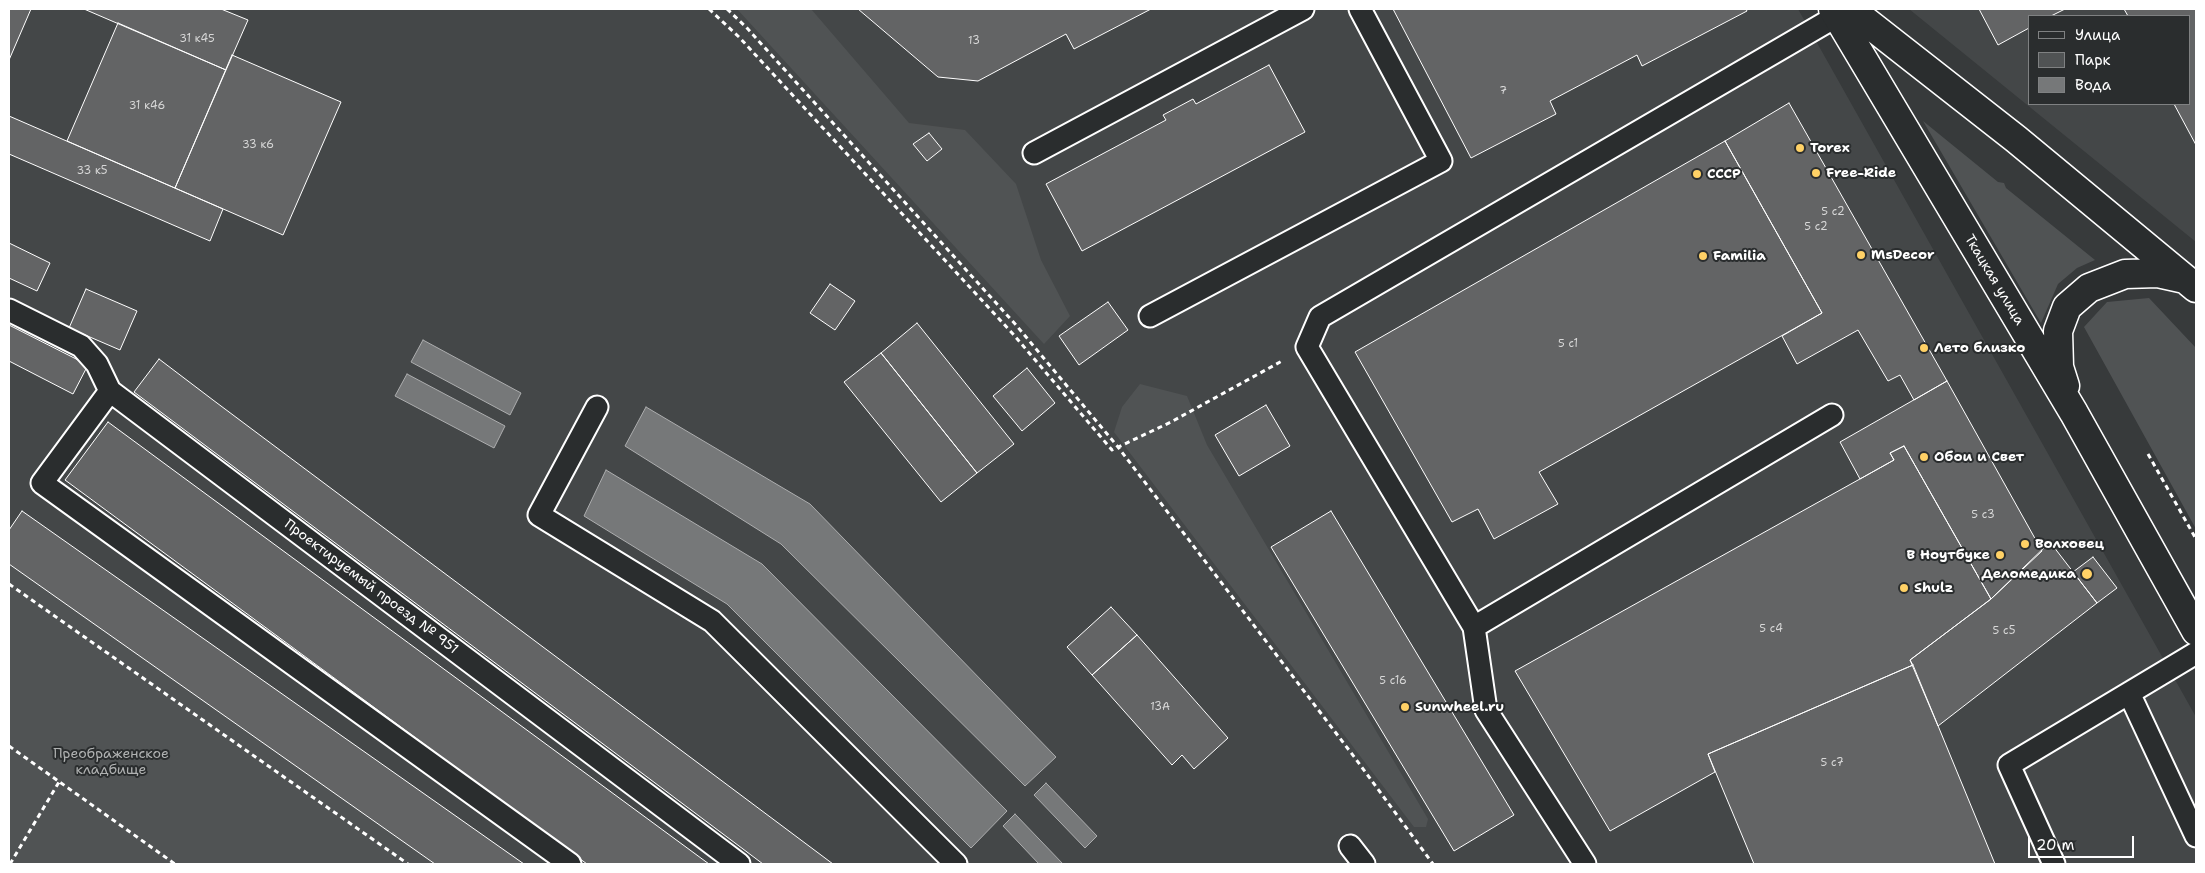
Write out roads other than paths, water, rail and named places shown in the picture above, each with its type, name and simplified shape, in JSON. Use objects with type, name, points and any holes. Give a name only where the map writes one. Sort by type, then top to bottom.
[{"type":"street","points":[[1840,11],[2016,139],[2192,284]]},
{"type":"street","name":"Ткацкая улица","points":[[1840,11],[2074,413],[2196,631]]},
{"type":"street","points":[[2074,413],[2059,367],[2058,331],[2067,307],[2089,288],[2125,274],[2158,273],[2192,284]]},
{"type":"lane","points":[[1034,153],[1303,9]]},
{"type":"lane","points":[[1150,316],[1441,161],[1360,9]]},
{"type":"lane","points":[[1585,864],[1486,710],[1474,627],[1307,347],[1320,317],[1840,11]]},
{"type":"lane","name":"Проектируемый проезд № 951","points":[[9,310],[81,346],[97,364],[110,392],[739,864]]},
{"type":"lane","points":[[110,392],[42,483],[570,864]]},
{"type":"lane","points":[[597,407],[539,515],[712,621],[956,864]]},
{"type":"lane","points":[[1474,627],[1832,415]]},
{"type":"lane","points":[[2054,864],[2009,765],[2196,653]]},
{"type":"lane","points":[[2129,693],[2196,836]]},
{"type":"lane","points":[[1350,846],[1364,864]]},
{"type":"water","points":[[423,340],[521,393],[510,415],[411,362]]},
{"type":"water","points":[[407,374],[505,426],[494,448],[395,396]]},
{"type":"water","points":[[646,407],[810,504],[1056,757],[1025,786],[781,544],[625,446]]},
{"type":"water","points":[[606,470],[762,564],[1007,811],[971,848],[727,604],[584,516]]},
{"type":"water","points":[[1046,783],[1097,836],[1085,848],[1034,795]]},
{"type":"water","points":[[1015,814],[1063,864],[1039,864],[1003,826]]},
{"type":"place","name":"Torex","points":[[1800,148]]},
{"type":"place","name":"Free-Ride","points":[[1816,173]]},
{"type":"place","name":"СССР","points":[[1697,174]]},
{"type":"place","name":"MsDecor","points":[[1861,255]]},
{"type":"place","name":"Familia","points":[[1703,256]]},
{"type":"place","name":"Лето близко","points":[[1924,348]]},
{"type":"place","name":"Обои и Свет","points":[[1924,457]]},
{"type":"place","name":"Волховец","points":[[2025,544]]},
{"type":"place","name":"В Ноутбуке","points":[[2000,555]]},
{"type":"place","name":"Деломедика","points":[[2087,574]]},
{"type":"place","name":"Shulz","points":[[1904,588]]},
{"type":"place","name":"Sunwheel.ru","points":[[1405,707]]},
{"type":"park label","name":"Преображенское кладбище","points":[[111,762]]}]
